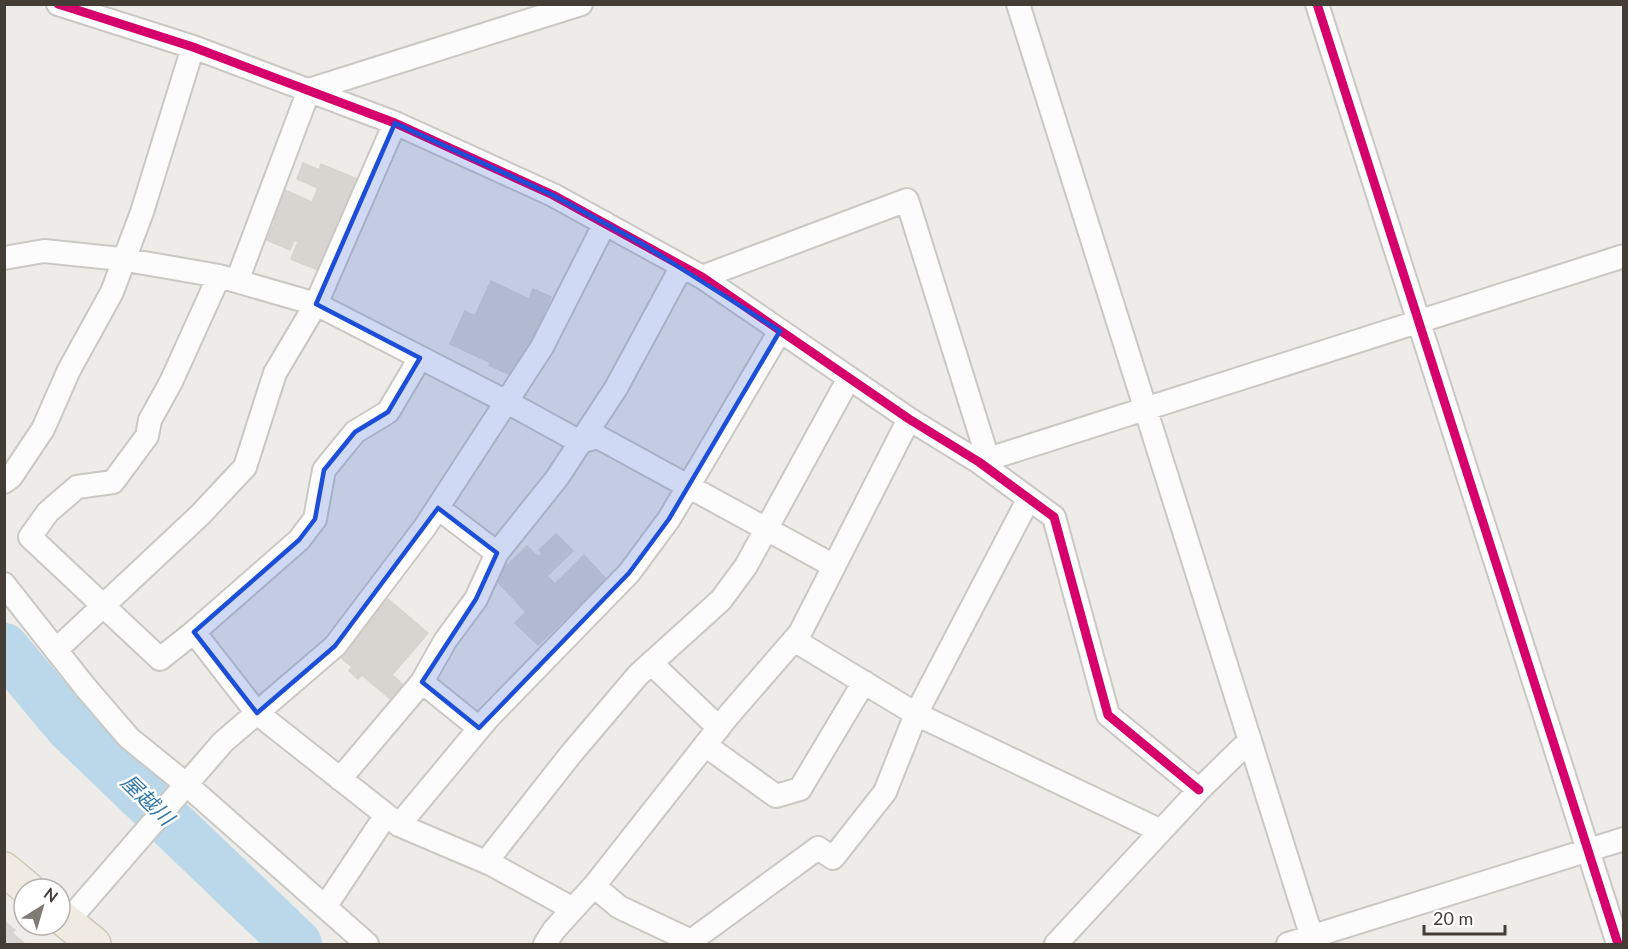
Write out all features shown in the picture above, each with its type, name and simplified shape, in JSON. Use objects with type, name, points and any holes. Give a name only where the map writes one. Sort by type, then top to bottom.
[{"type":"main road","points":[[72,926],[94,945]]},
{"type":"street","points":[[58,4],[193,47],[395,123],[553,195],[692,271],[909,419],[984,461],[1028,500],[1054,517],[1108,716],[1199,790]]},
{"type":"street","points":[[420,358],[388,412],[355,432],[324,470],[315,519],[299,540],[195,633],[159,659],[30,537],[48,512],[77,487],[113,482],[147,436],[150,420],[228,278],[309,90],[580,4]]},
{"type":"street","points":[[1018,4],[1313,941]]},
{"type":"street","points":[[1317,4],[1618,945]]},
{"type":"street","points":[[4,482],[11,477],[43,429],[69,370],[111,292],[142,212],[193,47]]},
{"type":"street","points":[[56,650],[200,515],[245,467],[275,373],[316,304],[395,123]]},
{"type":"street","points":[[340,779],[422,682],[445,641],[476,599],[497,553],[557,478],[692,271],[907,200],[984,461]]},
{"type":"street","points":[[72,910],[183,790],[223,742],[335,646],[438,508],[543,347],[605,223]]},
{"type":"street","points":[[4,258],[44,251],[124,260],[228,278],[316,304],[580,442],[598,437],[834,566]]},
{"type":"street","points":[[984,461],[1623,256]]},
{"type":"street","points":[[325,907],[393,820],[629,573],[669,519],[780,331]]},
{"type":"street","points":[[486,862],[571,754],[638,675],[721,600],[746,566],[849,378]]},
{"type":"street","points":[[545,945],[554,930],[594,886],[712,737],[800,633],[909,419]]},
{"type":"street","points":[[594,886],[619,907],[692,943],[818,848],[833,858],[885,792],[916,714],[1028,500]]},
{"type":"street","points":[[438,508],[497,553]]},
{"type":"street","points":[[4,584],[129,738],[183,790],[325,907],[367,945]]},
{"type":"street","points":[[195,633],[257,713],[393,820],[486,862],[573,909]]},
{"type":"street","points":[[794,640],[916,714],[1161,831]]},
{"type":"street","points":[[651,663],[712,737],[776,796],[800,789],[864,682]]},
{"type":"street","points":[[422,682],[479,728]]},
{"type":"street","points":[[1056,945],[1199,790],[1250,740]]},
{"type":"street","points":[[1288,945],[1313,941],[1623,839]]},
{"type":"highlighted area","points":[[395,123],[553,195],[641,243],[780,331],[669,519],[629,573],[479,728],[422,682],[476,599],[497,553],[438,508],[335,646],[257,713],[194,632],[299,540],[315,519],[324,470],[355,432],[388,412],[420,358],[316,304]]},
{"type":"building","points":[[303,163],[319,170],[321,164],[357,179],[340,218],[343,219],[322,266],[319,265],[318,270],[291,259],[298,242],[294,240],[290,250],[267,240],[275,221],[270,219],[282,189],[312,202],[318,188],[297,179]]},
{"type":"building","points":[[491,281],[529,299],[533,289],[551,297],[517,373],[512,371],[510,375],[489,365],[491,363],[450,344],[465,311],[475,316]]},
{"type":"building","points":[[556,534],[573,551],[547,576],[555,584],[584,555],[606,579],[538,645],[515,623],[526,612],[494,578],[527,546],[538,557],[542,553],[539,550]]},
{"type":"building","points":[[388,599],[428,633],[392,675],[407,688],[395,703],[362,675],[358,679],[349,671],[352,667],[339,656]]},
{"type":"building","points":[[4,921],[12,928],[12,937],[17,937],[25,944],[4,944]]},
{"type":"waterway","name":"屋越川","points":[[4,648],[70,727],[297,944]]},
{"type":"cycle path","points":[[58,4],[193,47],[395,123],[553,195],[702,277],[909,419],[979,462],[1054,517],[1108,715],[1199,790]]},
{"type":"cycle path","points":[[1317,4],[1618,944]]}]
